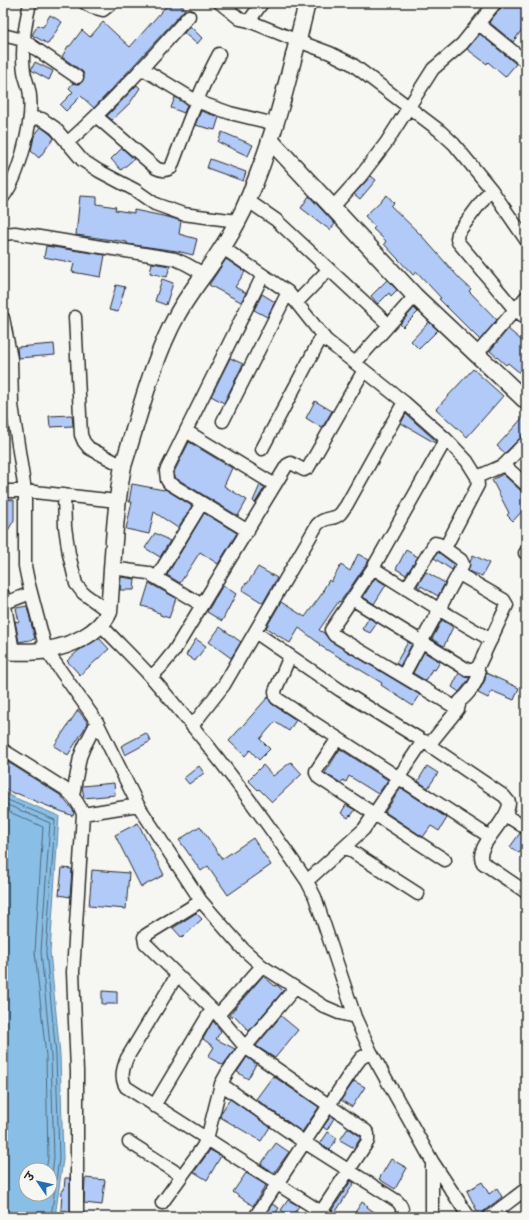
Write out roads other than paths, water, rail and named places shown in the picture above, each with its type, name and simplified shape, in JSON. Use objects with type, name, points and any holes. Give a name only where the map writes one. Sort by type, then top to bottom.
[{"type":"main road","points":[[8,651],[46,650],[60,647],[101,626],[109,612],[117,501],[123,466],[148,385],[176,316],[189,295],[223,248],[247,200],[275,124],[307,3]]},
{"type":"main road","points":[[270,140],[415,296],[526,401]]},
{"type":"street","points":[[3,196],[12,184],[26,139],[30,118],[30,97],[24,74],[23,40],[30,3]]},
{"type":"street","points":[[85,3],[103,10],[112,3]]},
{"type":"street","points":[[220,3],[240,19],[249,21],[330,53],[352,64],[440,130],[454,144],[491,190],[526,240]]},
{"type":"street","points":[[249,21],[262,3]]},
{"type":"street","points":[[333,207],[379,152],[410,107],[433,69],[462,44],[495,3]]},
{"type":"street","points":[[67,143],[97,117],[189,16]]},
{"type":"street","points":[[479,24],[526,62]]},
{"type":"street","points":[[3,35],[23,40],[77,77]]},
{"type":"street","points":[[97,117],[156,168],[164,171],[172,168],[196,101],[219,54]]},
{"type":"street","points":[[143,68],[196,101],[230,113],[275,124]]},
{"type":"street","points":[[30,118],[42,119],[55,128],[82,160],[98,171],[135,190],[161,206],[183,214],[237,221]]},
{"type":"street","points":[[491,190],[458,234],[457,239],[515,310],[526,318]]},
{"type":"street","points":[[247,200],[276,220],[389,325]]},
{"type":"street","points":[[3,234],[15,233],[176,259],[204,274]]},
{"type":"street","points":[[223,248],[288,292],[322,336],[404,402],[484,474]]},
{"type":"street","points":[[297,302],[329,269]]},
{"type":"street","points":[[248,531],[169,483],[165,476],[166,471],[263,275]]},
{"type":"street","points":[[223,421],[288,292]]},
{"type":"street","points":[[151,677],[174,651],[289,463],[304,470],[308,468],[360,367],[389,325],[415,296]]},
{"type":"street","points":[[476,354],[526,297]]},
{"type":"street","points":[[75,317],[82,435],[84,442],[88,448],[123,466]]},
{"type":"street","points":[[3,318],[11,359],[12,405],[24,491],[25,566],[46,650],[97,722],[138,805],[201,901],[243,949],[262,966],[325,1007],[339,1013],[355,1017]]},
{"type":"street","points":[[262,449],[322,336]]},
{"type":"street","points":[[192,726],[224,685],[317,525],[326,518],[337,516],[343,510],[404,402]]},
{"type":"street","points":[[186,431],[275,485]]},
{"type":"street","points":[[446,439],[373,568],[332,628],[332,633],[458,709]]},
{"type":"street","points":[[445,548],[476,490],[478,481],[484,474],[504,465],[526,442]]},
{"type":"street","points":[[504,465],[526,485]]},
{"type":"street","points":[[3,491],[24,491],[117,501]]},
{"type":"street","points":[[64,495],[65,527],[76,584],[83,593],[109,612]]},
{"type":"street","points":[[157,577],[202,503]]},
{"type":"street","points":[[403,676],[440,610],[462,568],[463,563],[445,548],[437,543],[433,544],[406,589]]},
{"type":"street","points":[[112,568],[142,572],[157,577],[202,605]]},
{"type":"street","points":[[373,568],[491,640]]},
{"type":"street","points":[[352,599],[468,670],[473,670],[478,667],[507,608],[506,602],[459,574]]},
{"type":"street","points":[[8,651],[4,599],[31,593]]},
{"type":"street","points":[[101,626],[151,677],[192,726],[229,772],[307,881],[315,897],[355,1017],[371,1052],[432,1162],[469,1217]]},
{"type":"street","points":[[255,632],[340,690],[423,741],[504,796],[507,799],[509,807],[481,851],[481,860],[483,863],[526,892]]},
{"type":"street","points":[[290,656],[275,691],[276,698],[490,837]]},
{"type":"street","points":[[423,741],[428,742],[433,740],[458,709],[460,701],[465,697],[479,673]]},
{"type":"street","points":[[73,795],[80,757],[97,722]]},
{"type":"street","points":[[338,738],[316,771],[317,776],[374,815],[445,860]]},
{"type":"street","points":[[307,881],[364,829],[423,741]]},
{"type":"street","points":[[3,750],[73,795],[79,803],[83,814],[73,972],[77,1071],[77,1217]]},
{"type":"street","points":[[83,814],[138,805]]},
{"type":"street","points":[[505,815],[526,828]]},
{"type":"street","points":[[345,847],[418,894]]},
{"type":"street","points":[[177,975],[127,1058],[124,1067],[124,1083],[126,1087],[325,1214],[348,1170],[368,1141],[368,1134],[366,1131],[245,1047],[215,1012],[145,943],[144,937],[201,901]]},
{"type":"street","points":[[154,1106],[215,1012],[262,966]]},
{"type":"street","points":[[162,1203],[202,1148],[207,1138],[221,1084],[234,1062],[295,988]]},
{"type":"street","points":[[255,1217],[355,1066],[361,1058],[371,1052]]},
{"type":"street","points":[[221,1084],[304,1142],[397,1201],[402,1206],[403,1210],[400,1217]]},
{"type":"street","points":[[129,1142],[182,1176]]},
{"type":"street","points":[[432,1162],[432,1217]]},
{"type":"street","points":[[488,1217],[526,1189]]},
{"type":"water","points":[[3,793],[59,816],[50,952],[60,1055],[63,1159],[58,1195],[58,1162],[18,1162],[18,1202],[57,1202],[55,1217],[3,1217]]}]
